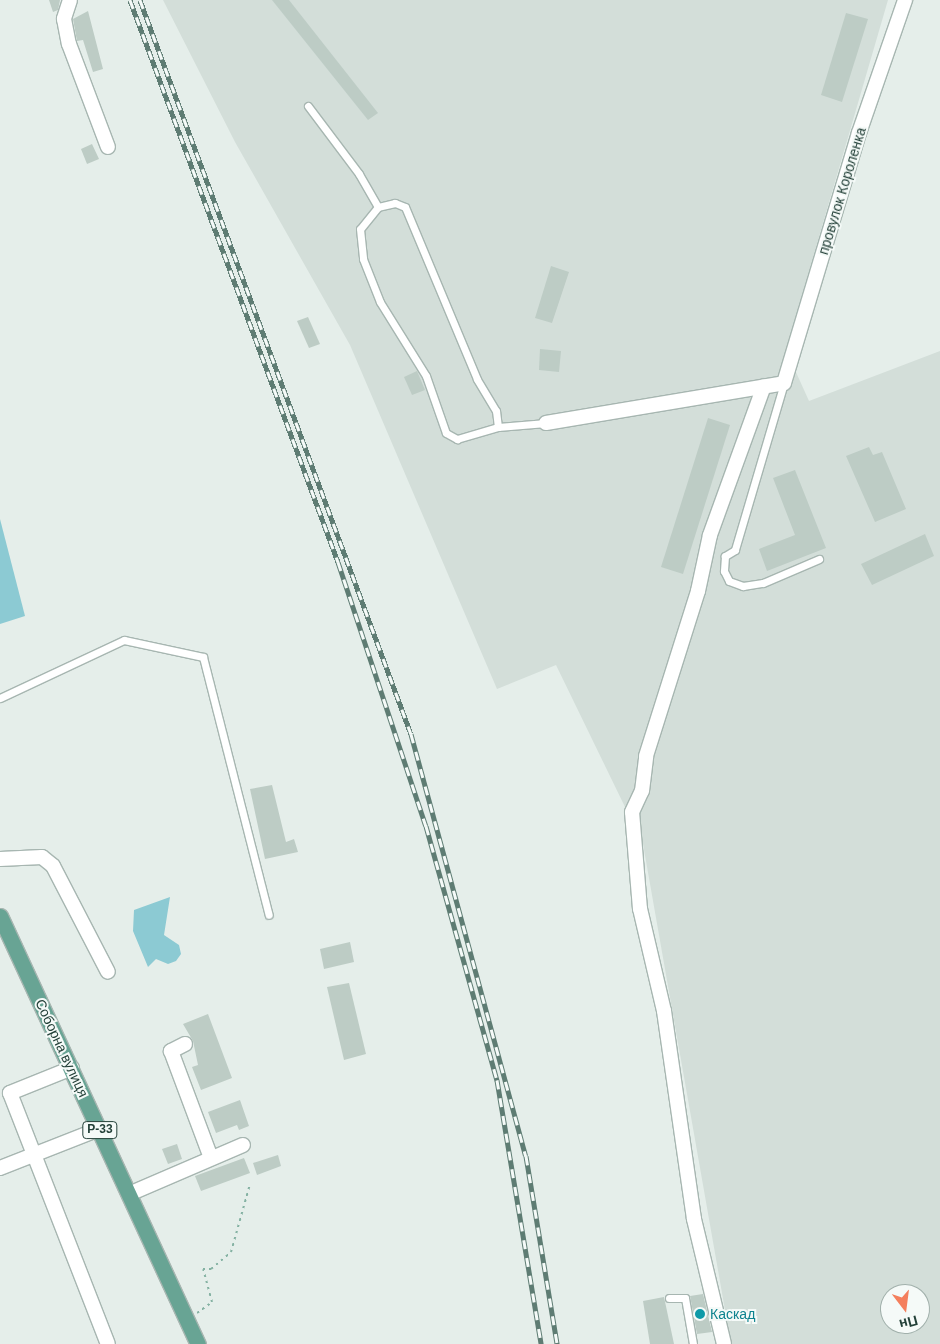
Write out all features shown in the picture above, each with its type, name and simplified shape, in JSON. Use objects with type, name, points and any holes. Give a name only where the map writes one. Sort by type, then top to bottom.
[{"type":"main road","name":"Соборна вулиця","points":[[0,916],[72,1068],[198,1344]]},
{"type":"street","points":[[70,0],[64,19],[69,44],[108,147]]},
{"type":"street","name":"провулок Короленка","points":[[784,383],[859,133],[904,0]]},
{"type":"street","points":[[546,423],[784,383]]},
{"type":"street","points":[[724,1344],[694,1219],[664,1011],[640,909],[632,812],[642,791],[646,756],[698,591],[710,535],[764,386]]},
{"type":"street","points":[[0,859],[42,857],[53,866],[108,972]]},
{"type":"street","points":[[185,1044],[171,1051],[211,1158]]},
{"type":"street","points":[[72,1068],[10,1093],[108,1344]]},
{"type":"street","points":[[0,1168],[99,1128]]},
{"type":"street","points":[[129,1194],[243,1145]]},
{"type":"lane","points":[[308,106],[359,174],[378,207]]},
{"type":"lane","points":[[498,427],[496,411],[477,378],[404,207],[396,203],[378,207],[360,228],[363,259],[380,302],[426,376],[446,432],[458,439],[498,427],[546,423]]},
{"type":"lane","points":[[784,383],[735,550],[726,556],[724,571],[730,581],[742,586],[763,583],[819,560]]},
{"type":"lane","points":[[0,698],[124,640],[203,656],[269,915]]},
{"type":"lane","points":[[669,1298],[686,1298],[693,1344]]},
{"type":"path","points":[[186,1318],[212,1302],[203,1269],[211,1269],[231,1252],[250,1184]]},
{"type":"shaded area","points":[[163,0],[888,0],[786,350],[809,401],[940,351],[940,1344],[731,1344],[643,844],[556,665],[497,689],[350,345],[235,142]]},
{"type":"water","points":[[0,519],[25,616],[0,624]]},
{"type":"water","points":[[170,897],[164,935],[179,945],[181,954],[176,961],[168,964],[156,959],[148,967],[133,931],[134,910]]},
{"type":"building","points":[[49,0],[60,0],[58,10],[53,12]]},
{"type":"building","points":[[272,0],[289,0],[378,113],[368,120]]},
{"type":"building","points":[[88,11],[103,69],[93,72],[83,40],[77,41],[73,19]]},
{"type":"building","points":[[846,13],[868,19],[842,102],[821,95]]},
{"type":"building","points":[[92,144],[99,159],[87,164],[81,149]]},
{"type":"building","points":[[551,266],[569,272],[552,323],[535,318]]},
{"type":"building","points":[[308,317],[320,344],[309,348],[297,321]]},
{"type":"building","points":[[540,349],[561,351],[559,372],[539,370]]},
{"type":"building","points":[[417,371],[425,390],[412,395],[404,377]]},
{"type":"building","points":[[708,418],[730,425],[683,574],[661,567]]},
{"type":"building","points":[[869,447],[873,455],[882,452],[906,509],[875,522],[846,456]]},
{"type":"building","points":[[795,470],[826,548],[767,571],[759,549],[795,535],[773,478]]},
{"type":"building","points":[[925,534],[934,556],[872,585],[861,564]]},
{"type":"building","points":[[272,785],[286,842],[294,839],[298,852],[265,859],[250,789]]},
{"type":"building","points":[[350,942],[354,962],[324,969],[320,949]]},
{"type":"building","points":[[349,983],[366,1054],[344,1060],[327,987]]},
{"type":"building","points":[[208,1014],[232,1078],[201,1090],[192,1067],[198,1065],[193,1041],[183,1024]]},
{"type":"building","points":[[240,1100],[249,1126],[239,1130],[237,1125],[216,1133],[208,1112]]},
{"type":"building","points":[[177,1144],[182,1159],[168,1164],[162,1149]]},
{"type":"building","points":[[278,1155],[281,1166],[257,1175],[253,1163]]},
{"type":"building","points":[[244,1158],[250,1173],[201,1191],[195,1176]]},
{"type":"building","name":"Каскад","points":[[703,1294],[712,1332],[697,1334],[690,1296]]},
{"type":"building","points":[[664,1297],[674,1344],[650,1344],[643,1301]]},
{"type":"railway","points":[[130,0],[338,562],[426,826],[497,1080],[541,1344]]},
{"type":"railway","points":[[140,0],[411,734],[526,1156],[557,1344]]},
{"type":"place","name":"Каскад","points":[[700,1314]]}]
